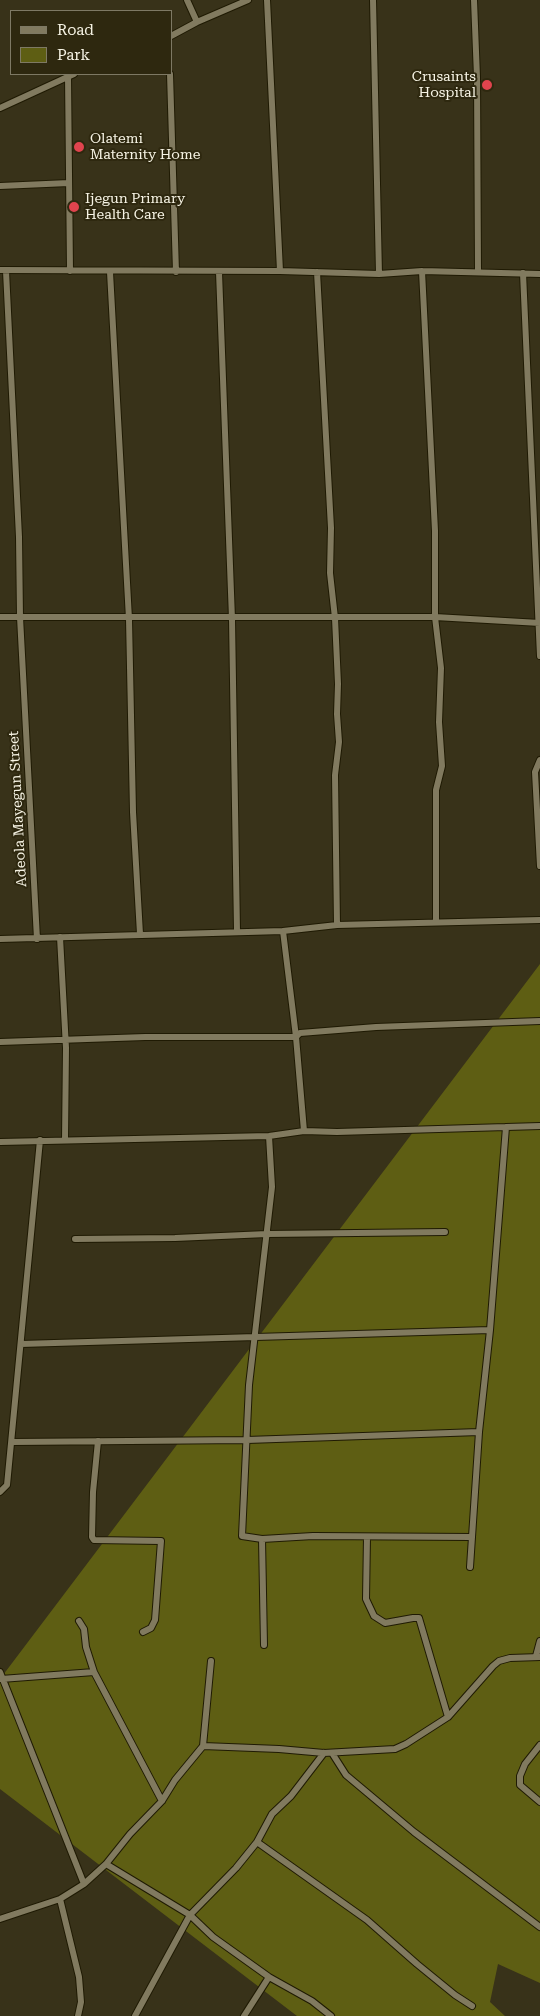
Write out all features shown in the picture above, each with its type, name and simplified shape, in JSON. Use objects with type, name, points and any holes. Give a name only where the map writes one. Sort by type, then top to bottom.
[{"type":"street","points":[[187,0],[197,22]]},
{"type":"street","points":[[172,35],[197,22],[248,0]]},
{"type":"street","points":[[267,0],[280,271]]},
{"type":"street","points":[[373,0],[379,274]]},
{"type":"street","points":[[474,0],[477,77],[478,272]]},
{"type":"street","points":[[0,108],[71,75],[70,271]]},
{"type":"street","points":[[170,75],[176,272]]},
{"type":"street","points":[[0,186],[69,183]]},
{"type":"street","points":[[3,271],[280,271],[379,274],[422,271],[540,274]]},
{"type":"street","name":"Adeola Mayegun Street","points":[[3,271],[20,537],[20,618],[37,939]]},
{"type":"street","points":[[422,271],[435,531],[435,617],[441,668],[439,722],[442,766],[436,790],[436,922]]},
{"type":"street","points":[[110,272],[130,619],[133,812],[140,934]]},
{"type":"street","points":[[219,272],[232,618],[237,931]]},
{"type":"street","points":[[316,272],[331,528],[330,573],[335,618],[338,684],[337,714],[339,742],[336,775],[337,925]]},
{"type":"street","points":[[523,273],[540,656]]},
{"type":"street","points":[[0,617],[130,619],[435,617],[539,623]]},
{"type":"street","points":[[540,760],[535,772],[540,866]]},
{"type":"street","points":[[0,939],[283,931],[337,925],[540,920]]},
{"type":"street","points":[[283,931],[296,1037],[304,1131]]},
{"type":"street","points":[[60,937],[65,1041],[66,1140]]},
{"type":"street","points":[[0,1042],[145,1037],[296,1037],[300,1033],[376,1027],[540,1021]]},
{"type":"street","points":[[0,1142],[269,1136],[304,1131],[337,1132],[540,1126]]},
{"type":"street","points":[[470,1567],[479,1432],[490,1330],[506,1127]]},
{"type":"street","points":[[269,1136],[272,1187],[250,1385],[242,1536],[262,1540],[313,1536],[471,1537]]},
{"type":"street","points":[[0,1492],[7,1485],[12,1442],[40,1140]]},
{"type":"street","points":[[76,1239],[445,1232]]},
{"type":"street","points":[[21,1344],[490,1330]]},
{"type":"street","points":[[12,1442],[247,1440],[479,1432]]},
{"type":"street","points":[[98,1441],[92,1492],[92,1537],[94,1540],[161,1541],[155,1620],[151,1628],[143,1632]]},
{"type":"street","points":[[367,1537],[366,1599],[374,1616],[385,1623],[419,1618],[448,1716]]},
{"type":"street","points":[[262,1540],[264,1645]]},
{"type":"street","points":[[79,1621],[84,1629],[86,1647],[94,1672],[162,1801]]},
{"type":"street","points":[[204,1746],[324,1753],[395,1749],[406,1744],[448,1716],[493,1666],[500,1661],[538,1656],[540,1641]]},
{"type":"street","points":[[0,1919],[60,1899],[84,1884],[106,1864],[130,1834],[162,1801],[175,1780],[204,1746],[211,1661]]},
{"type":"street","points":[[84,1884],[1,1677],[94,1672]]},
{"type":"street","points":[[540,1745],[525,1764],[520,1776],[520,1784],[540,1802]]},
{"type":"street","points":[[135,2016],[190,1915],[236,1868],[257,1842],[272,1814],[291,1796],[324,1753]]},
{"type":"street","points":[[332,1753],[346,1775],[414,1832],[540,1927]]},
{"type":"street","points":[[257,1842],[367,1920],[432,1977],[472,2006]]},
{"type":"street","points":[[106,1864],[190,1915],[213,1937],[269,1977],[312,2000],[331,2016]]},
{"type":"street","points":[[60,1899],[79,1976],[81,2002],[78,2016]]},
{"type":"street","points":[[244,2016],[269,1977]]},
{"type":"green space","points":[[540,964],[540,1983],[498,1964],[490,2002],[505,2016],[297,2016],[0,1789],[0,1679]]},
{"type":"place","name":"Crusaints Hospital","points":[[487,85]]},
{"type":"place","name":"Olatemi Maternity Home","points":[[79,147]]},
{"type":"place","name":"Ijegun Primary Health Care","points":[[74,207]]}]
